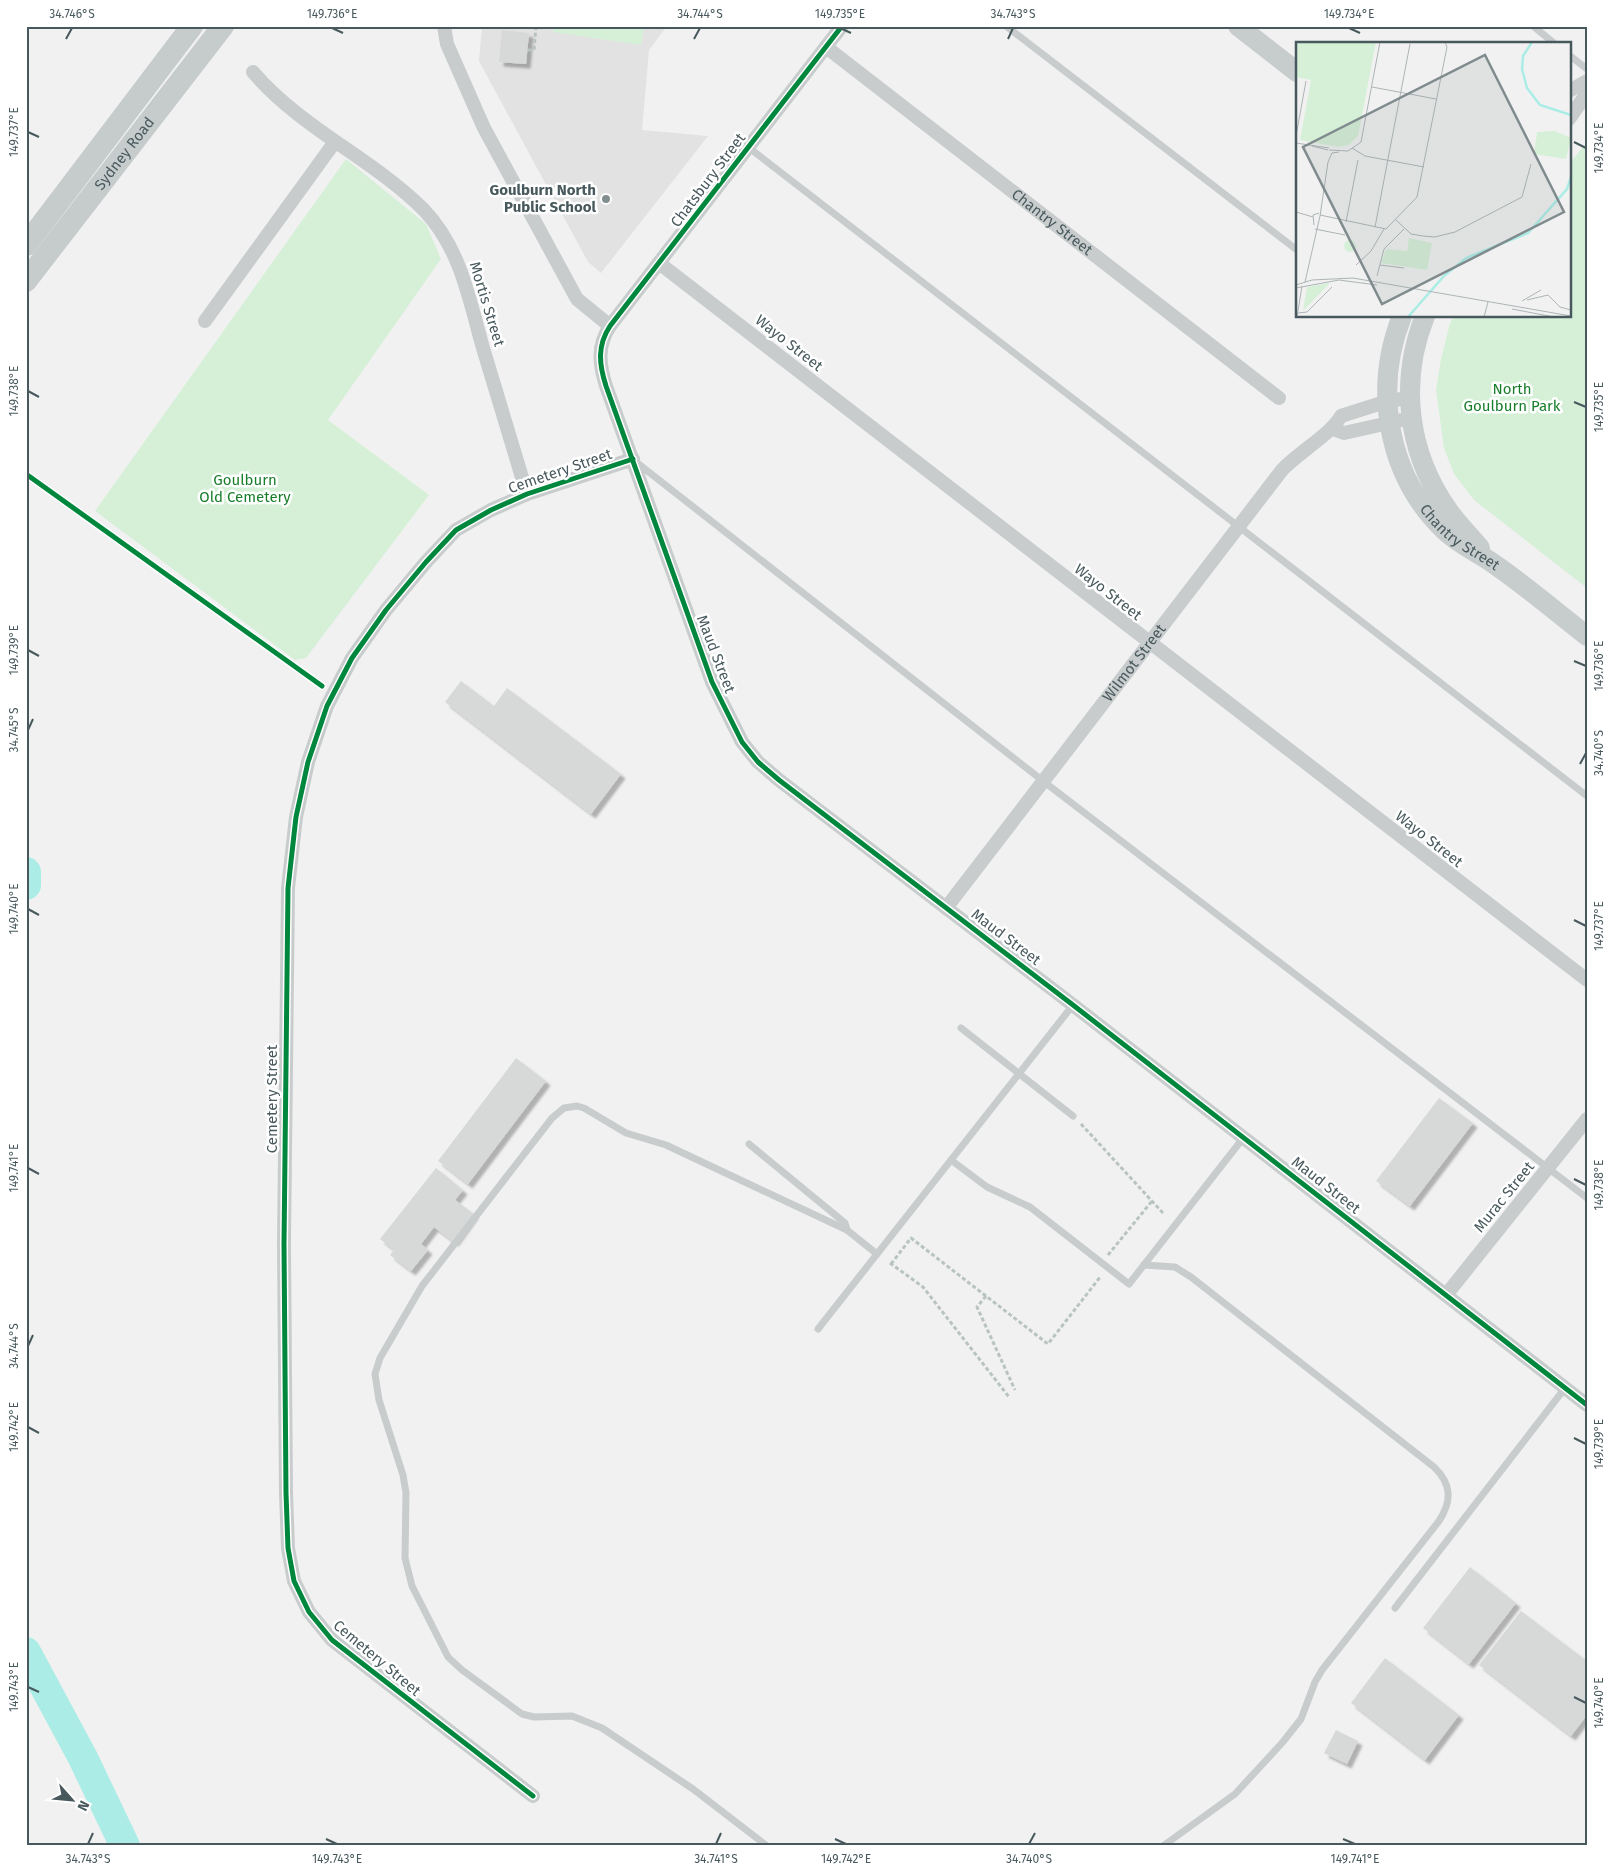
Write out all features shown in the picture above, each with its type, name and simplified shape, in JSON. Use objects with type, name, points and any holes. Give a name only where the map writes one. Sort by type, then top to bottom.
[{"type":"main road","name":"Sydney Road","points":[[26,245],[192,26]]},
{"type":"main road","name":"Sydney Road","points":[[26,281],[223,26]]},
{"type":"main road","points":[[1238,26],[1296,71]]},
{"type":"main road","points":[[1260,26],[1296,54]]},
{"type":"main road","points":[[1388,401],[1391,357],[1398,318]]},
{"type":"main road","points":[[1424,318],[1412,359],[1409,398],[1411,418],[1422,462],[1439,496],[1458,523],[1495,564]]},
{"type":"main road","name":"Chantry Street","points":[[1388,401],[1395,451],[1400,467],[1418,500],[1444,530],[1495,564],[1587,636]]},
{"type":"street","points":[[444,26],[447,44],[484,128],[577,299],[610,326]]},
{"type":"street","name":"Chatsbury Street","points":[[600,352],[610,326],[842,26]]},
{"type":"street","name":"Chantry Street","points":[[826,47],[1279,398]]},
{"type":"street","name":"Mortis Street","points":[[253,72],[270,92],[334,143],[384,177],[425,211],[450,248],[469,291],[481,340],[527,494]]},
{"type":"street","points":[[1570,90],[1587,81]]},
{"type":"street","points":[[1570,118],[1587,93]]},
{"type":"street","points":[[205,321],[334,143]]},
{"type":"street","name":"Wayo Street","points":[[659,263],[1149,644],[1587,980]]},
{"type":"street","name":"Maud Street","points":[[600,352],[602,376],[698,644],[724,708],[742,742],[758,762],[1244,1137],[1587,1405]]},
{"type":"street","name":"Wilmot Street","points":[[946,908],[1237,527],[1291,461],[1310,444],[1333,429],[1341,416],[1388,401],[1409,398]]},
{"type":"street","points":[[1333,429],[1344,432],[1411,418]]},
{"type":"street","name":"Cemetery Street","points":[[533,1796],[332,1640],[309,1612],[294,1581],[288,1548],[286,1494],[284,1244],[288,888],[296,818],[308,762],[328,706],[352,658],[386,610],[426,562],[456,530],[491,510],[527,494],[633,459]]},
{"type":"street","name":"Murac Street","points":[[1446,1295],[1587,1118]]},
{"type":"lane","points":[[1006,26],[1296,249]]},
{"type":"lane","points":[[1532,26],[1552,42]]},
{"type":"lane","points":[[1570,56],[1587,69]]},
{"type":"lane","points":[[748,147],[1587,796]]},
{"type":"lane","points":[[633,459],[1043,781],[1587,1198]]},
{"type":"lane","points":[[818,1329],[1073,1005]]},
{"type":"lane","points":[[961,1028],[1073,1116]]},
{"type":"lane","points":[[767,1846],[693,1789],[602,1728],[572,1716],[534,1717],[522,1714],[462,1670],[448,1657],[408,1577],[405,1558],[406,1493],[403,1475],[379,1400],[375,1374],[380,1358],[422,1286],[552,1118],[564,1108],[577,1106],[584,1108],[626,1133],[666,1145],[847,1230],[877,1254]]},
{"type":"lane","points":[[951,1160],[994,1190],[1030,1207],[1129,1284],[1244,1137]]},
{"type":"lane","points":[[748,1144],[845,1223],[847,1230]]},
{"type":"lane","points":[[1144,1265],[1175,1267],[1191,1277],[1434,1467],[1447,1482],[1449,1496],[1446,1508],[1439,1521],[1318,1676],[1304,1714],[1292,1731],[1235,1794],[1163,1846]]},
{"type":"lane","points":[[1395,1608],[1565,1388]]},
{"type":"path","points":[[528,50],[534,50],[536,26]]},
{"type":"path","points":[[1073,1116],[1163,1213]]},
{"type":"path","points":[[1108,1255],[1152,1200]]},
{"type":"path","points":[[1009,1397],[923,1287],[891,1264],[911,1238],[1048,1344],[1102,1276]]},
{"type":"path","points":[[986,1296],[977,1307],[1016,1390]]},
{"type":"shaded area","name":"Goulburn North Public School","points":[[482,26],[667,26],[649,50],[642,130],[708,136],[601,273],[588,262],[479,61]]},
{"type":"green space","points":[[554,26],[644,26],[641,45],[553,32]]},
{"type":"green space","name":"North Goulburn Park","points":[[1587,142],[1587,588],[1474,500],[1454,474],[1444,448],[1436,390],[1441,359],[1453,318],[1570,318],[1570,163]]},
{"type":"green space","name":"Goulburn Old Cemetery","points":[[346,159],[426,224],[441,259],[328,420],[429,495],[306,658],[295,660],[95,511]]},
{"type":"building","points":[[502,30],[529,33],[526,64],[499,62]]},
{"type":"building","points":[[461,681],[494,706],[507,688],[621,774],[591,814],[445,702]]},
{"type":"building","points":[[516,1058],[546,1081],[468,1184],[438,1161]]},
{"type":"building","points":[[1439,1098],[1473,1123],[1410,1206],[1376,1181]]},
{"type":"building","points":[[436,1168],[463,1190],[455,1200],[474,1214],[454,1242],[434,1227],[421,1244],[428,1250],[411,1271],[390,1255],[394,1250],[380,1239]]},
{"type":"building","points":[[1470,1567],[1516,1603],[1469,1664],[1423,1628]]},
{"type":"building","points":[[1521,1611],[1587,1661],[1587,1715],[1571,1736],[1479,1665]]},
{"type":"building","points":[[1385,1658],[1459,1715],[1425,1760],[1351,1703]]},
{"type":"building","points":[[1336,1730],[1358,1741],[1347,1764],[1324,1753]]},
{"type":"waterway","points":[[26,872],[26,885]]},
{"type":"waterway","points":[[26,1652],[83,1758],[125,1846]]},
{"type":"cycle path","points":[[842,26],[610,326],[603,341],[600,355],[606,386],[712,682],[742,742],[758,762],[779,780],[1073,1005],[1587,1405]]},
{"type":"cycle path","points":[[533,1796],[332,1640],[309,1612],[294,1581],[288,1548],[286,1493],[284,1244],[288,888],[296,817],[308,762],[327,706],[352,658],[386,610],[426,562],[456,530],[491,510],[527,494],[633,459]]},
{"type":"cycle path","points":[[26,474],[322,686]]},
{"type":"place","name":"Goulburn North Public School","points":[[606,199]]}]
